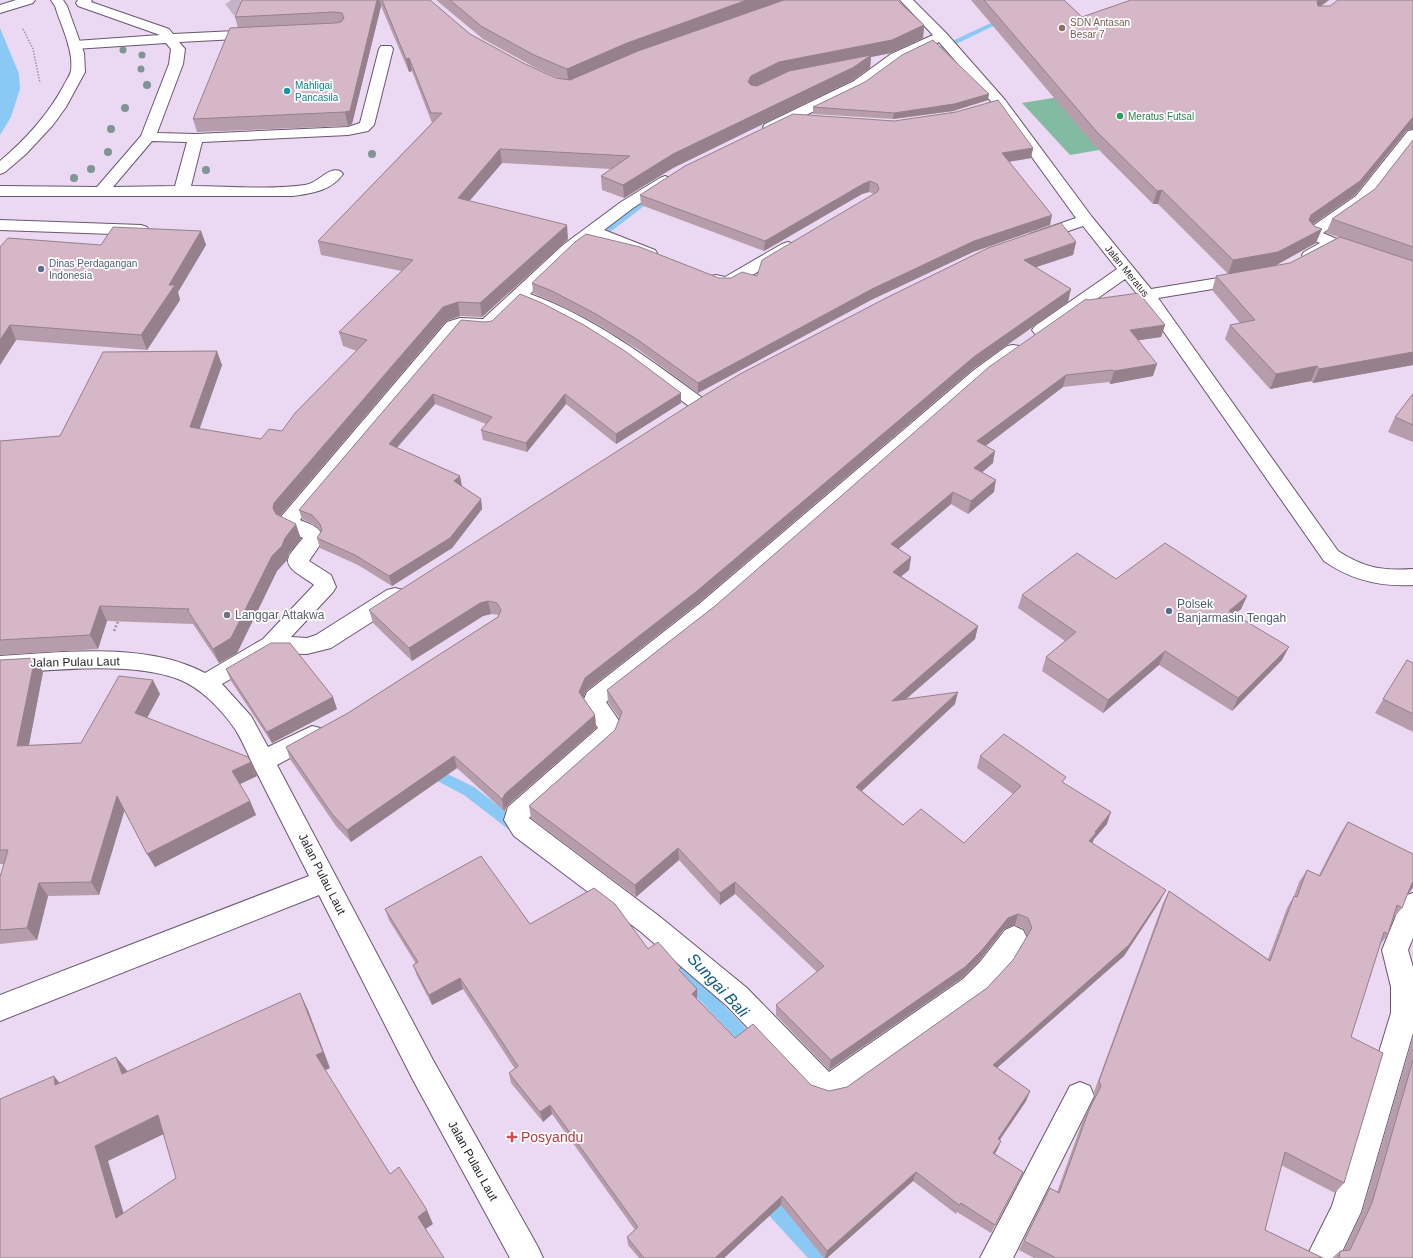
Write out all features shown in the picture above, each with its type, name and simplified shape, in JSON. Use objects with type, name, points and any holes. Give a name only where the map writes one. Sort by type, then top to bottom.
[{"type":"main road","points":[[6,7],[30,0]]},
{"type":"main road","points":[[0,169],[21,151],[48,122],[59,107],[78,72],[75,45],[59,3],[96,0]]},
{"type":"main road","name":"Jalan Meratus","points":[[906,0],[948,43],[992,105],[1147,295],[1331,556],[1341,564],[1369,575],[1392,579],[1413,577]]},
{"type":"main road","points":[[84,1],[164,32],[178,49],[178,56],[148,137],[101,192]]},
{"type":"main road","points":[[75,45],[170,38],[272,33]]},
{"type":"main road","points":[[867,63],[948,43]]},
{"type":"main road","points":[[148,137],[196,138],[348,131],[363,128],[367,125],[386,49]]},
{"type":"main road","points":[[754,135],[859,84],[896,57]]},
{"type":"main road","points":[[790,118],[815,120]]},
{"type":"main road","points":[[1299,261],[1340,245],[1316,236],[1313,233],[1362,199],[1413,134]]},
{"type":"main road","points":[[182,191],[196,138]]},
{"type":"main road","points":[[206,683],[270,645],[325,587],[323,580],[298,564],[298,560],[314,539],[312,534],[289,523],[290,518],[453,326],[460,323],[486,325],[569,248],[627,205],[679,172]]},
{"type":"main road","points":[[0,191],[299,191],[315,188],[323,184],[335,174]]},
{"type":"main road","points":[[1022,242],[1086,220]]},
{"type":"main road","points":[[0,225],[154,231]]},
{"type":"main road","points":[[593,231],[664,259]]},
{"type":"main road","points":[[699,273],[720,282],[728,282],[802,238]]},
{"type":"main road","points":[[1014,938],[990,971],[973,988],[834,1086],[827,1086],[822,1084],[737,997],[650,924],[523,829],[516,820],[518,814],[607,734],[610,725],[594,704],[595,698],[706,611],[980,374],[1127,270]]},
{"type":"main road","points":[[1147,295],[1256,276]]},
{"type":"main road","points":[[519,296],[550,307],[626,350],[690,407],[715,392]]},
{"type":"main road","points":[[270,645],[307,646],[323,642],[410,586]]},
{"type":"main road","name":"Jalan Pulau Laut","points":[[0,665],[102,660],[137,662],[168,668],[187,673],[206,683],[243,723],[423,1070],[527,1258]]},
{"type":"main road","points":[[263,762],[329,726]]},
{"type":"main road","points":[[0,1008],[325,880]]},
{"type":"main road","points":[[1322,1258],[1346,1212],[1405,1013],[1405,987],[1395,950],[1413,904]]},
{"type":"main road","points":[[996,1258],[1080,1096]]},
{"type":"path","points":[[6,7],[33,49],[40,80],[40,88]]},
{"type":"path","points":[[102,660],[120,616]]},
{"type":"green space","name":"Meratus Futsal","points":[[1164,80],[1222,129],[1070,155],[1022,103]]},
{"type":"water","points":[[0,28],[19,74],[20,89],[11,117],[0,135]]},
{"type":"building","points":[[242,0],[377,0],[350,111],[193,119],[230,28],[335,23],[341,22],[344,18],[342,13],[335,12],[235,17]]},
{"type":"building","points":[[382,0],[430,0],[470,34],[523,63],[556,78],[570,80],[638,51],[784,0],[897,0],[924,25],[892,40],[779,62],[751,76],[748,82],[751,85],[757,86],[789,71],[871,55],[854,67],[673,154],[623,185],[601,176],[630,156],[500,149],[458,198],[567,225],[480,303],[458,302],[443,307],[274,503],[273,508],[276,514],[296,524],[285,538],[282,546],[272,556],[231,638],[213,649],[188,611],[189,609],[100,606],[90,635],[0,640],[0,441],[60,436],[103,352],[217,351],[190,427],[261,439],[269,429],[282,431],[295,413],[367,340],[339,332],[413,260],[318,241],[442,113],[431,113],[409,58],[406,59]]},
{"type":"building","points":[[450,0],[747,0],[627,43],[567,69],[534,55],[481,26]]},
{"type":"building","points":[[984,0],[1064,0],[1082,17],[1131,0],[1318,0],[1318,6],[1330,6],[1338,0],[1413,0],[1413,117],[1360,181],[1311,215],[1309,220],[1314,226],[1322,229],[1278,252],[1233,260],[1162,190],[1157,191],[1097,132]]},
{"type":"building","points":[[933,40],[989,94],[954,104],[894,113],[813,107],[865,82],[902,55]]},
{"type":"building","points":[[998,100],[1033,148],[1002,153],[1052,215],[974,241],[872,289],[698,383],[638,340],[596,314],[552,291],[532,283],[575,242],[586,234],[640,247],[719,278],[731,278],[742,272],[757,276],[762,260],[877,192],[879,189],[877,184],[870,181],[863,184],[765,241],[640,195],[685,166],[793,114],[894,121],[956,112]]},
{"type":"building","points":[[1413,140],[1413,247],[1332,219],[1375,189]]},
{"type":"building","points":[[1061,223],[1076,242],[1024,260],[1071,289],[975,356],[697,591],[585,678],[579,692],[595,715],[505,794],[502,799],[454,756],[347,830],[332,814],[286,747],[348,713],[498,617],[501,610],[497,603],[488,601],[480,603],[409,648],[369,610],[740,374],[886,298],[988,248]]},
{"type":"building","points":[[113,227],[201,231],[169,285],[175,285],[141,335],[10,325],[0,340],[0,247],[8,238],[101,245]]},
{"type":"building","points":[[1340,237],[1413,261],[1413,352],[1319,369],[1317,366],[1276,374],[1230,325],[1255,320],[1216,276],[1290,263]]},
{"type":"building","points":[[1139,293],[1165,325],[1130,330],[1157,364],[1114,371],[1066,375],[977,441],[995,451],[974,468],[996,480],[971,501],[953,492],[891,544],[911,557],[893,572],[978,626],[892,701],[958,692],[856,787],[903,825],[921,809],[964,843],[1021,786],[980,756],[1004,734],[1066,777],[1062,782],[1111,812],[1089,841],[1166,890],[1129,945],[993,1065],[1030,1091],[998,1139],[1001,1141],[993,1153],[1023,1172],[995,1225],[961,1203],[959,1205],[916,1172],[827,1251],[782,1196],[715,1258],[644,1258],[627,1237],[638,1227],[550,1105],[540,1112],[509,1073],[518,1066],[460,978],[429,995],[413,965],[418,962],[385,909],[481,856],[530,924],[594,888],[615,904],[648,949],[658,942],[681,968],[679,970],[697,989],[692,994],[735,1038],[753,1024],[811,1085],[829,1091],[847,1087],[987,988],[1013,960],[1032,928],[1028,918],[1018,914],[1008,918],[982,950],[965,967],[831,1060],[776,1005],[824,966],[735,882],[720,893],[678,848],[635,885],[529,806],[615,730],[622,712],[607,690],[715,606],[989,367],[1086,299],[1088,300]]},
{"type":"building","points":[[520,294],[542,303],[584,325],[625,351],[681,393],[616,434],[565,394],[526,443],[481,430],[492,417],[433,394],[389,444],[460,476],[454,481],[481,499],[450,538],[389,576],[355,555],[317,538],[322,530],[320,524],[312,515],[299,510],[461,320],[485,322],[492,321]]},
{"type":"building","points":[[1413,394],[1413,425],[1395,417]]},
{"type":"building","points":[[1165,543],[1247,596],[1229,611],[1289,647],[1238,698],[1165,651],[1108,700],[1046,657],[1076,632],[1022,595],[1077,553],[1116,579]]},
{"type":"building","points":[[271,643],[290,643],[333,697],[267,732],[226,669]]},
{"type":"building","points":[[35,658],[17,746],[81,743],[119,676],[153,680],[135,713],[248,757],[251,762],[232,771],[250,801],[147,854],[117,796],[91,882],[39,883],[27,928],[0,930],[0,877],[8,850],[0,850],[0,660]]},
{"type":"building","points":[[1407,660],[1413,663],[1413,714],[1383,699]]},
{"type":"building","points":[[1348,822],[1413,854],[1413,883],[1402,908],[1397,905],[1388,934],[1384,932],[1351,1037],[1383,1053],[1344,1183],[1285,1152],[1265,1230],[1323,1258],[1056,1258],[1024,1241],[1050,1188],[1059,1193],[1089,1110],[1101,1086],[1099,1081],[1169,891],[1270,961],[1294,896],[1297,897],[1307,870],[1320,876]]},
{"type":"building","points":[[300,993],[323,1052],[316,1055],[390,1174],[399,1167],[427,1210],[418,1217],[444,1258],[0,1258],[0,1099],[54,1076],[55,1085],[116,1057],[122,1074]],"holes":[[[158,1115],[176,1178],[116,1218],[95,1146]]]},
{"type":"building","points":[[1413,1060],[1413,1258],[1339,1258],[1340,1251],[1350,1250],[1372,1203]]},
{"type":"waterway","points":[[926,55],[1006,18]]},
{"type":"waterway","points":[[606,231],[654,194]]},
{"type":"waterway","name":"Sungai Bali","points":[[429,770],[469,791],[517,828]]},
{"type":"waterway","name":"Sungai Bali","points":[[670,959],[753,1046]]},
{"type":"waterway","name":"Sungai Bali","points":[[766,1198],[819,1258]]},
{"type":"tunnel","points":[[231,0],[256,33]]},
{"type":"place","name":"SDN Antasan Besar 7","points":[[1062,28]]},
{"type":"place","name":"Mahligai Pancasila","points":[[287,91]]},
{"type":"place","name":"Meratus Futsal","points":[[1120,116]]},
{"type":"place","name":"Dinas Perdagangan Indonesia","points":[[41,269]]},
{"type":"place","name":"Polsek Banjarmasin Tengah","points":[[1169,611]]},
{"type":"place","name":"Langgar Attakwa","points":[[227,615]]},
{"type":"place","name":"Posyandu","points":[[512,1137]]}]
